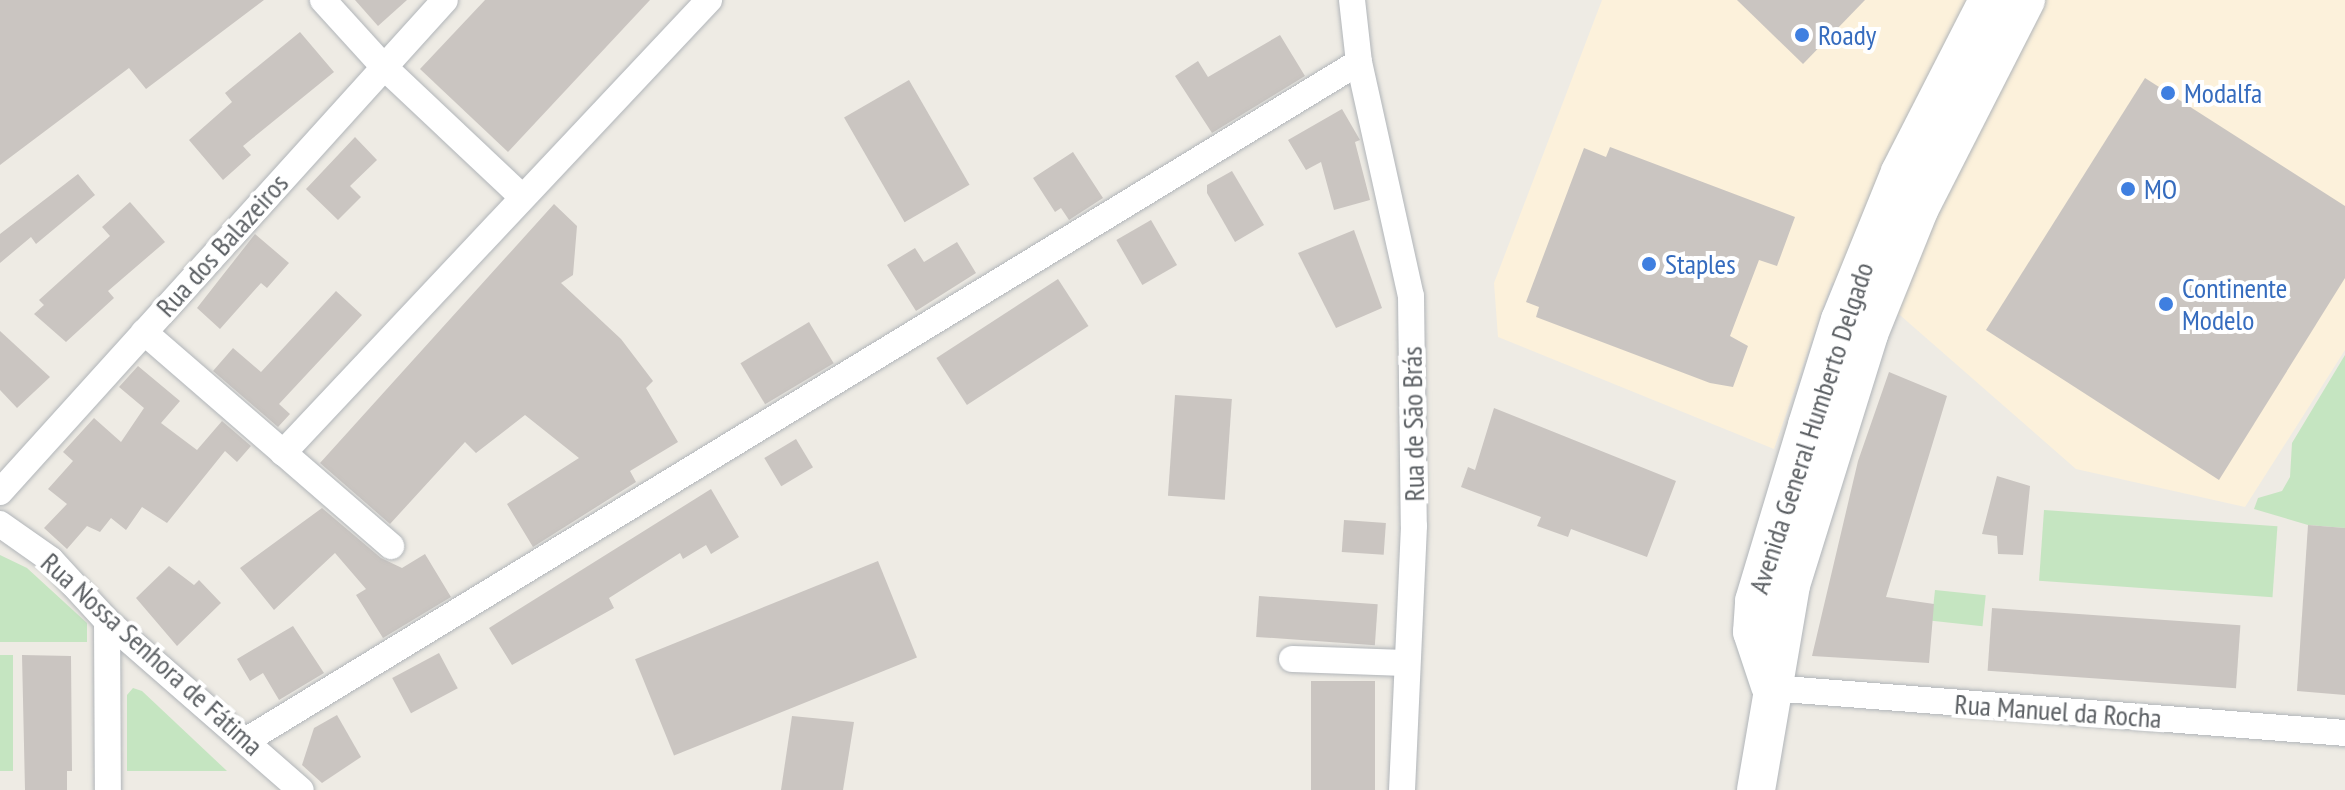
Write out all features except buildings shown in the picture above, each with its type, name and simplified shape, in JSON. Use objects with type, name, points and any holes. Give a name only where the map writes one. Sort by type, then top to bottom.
[{"type":"main road","name":"Avenida General Humberto Delgado","points":[[1771,688],[1752,632],[1754,601],[1840,320],[1900,172],[1988,0]]},
{"type":"main road","name":"Avenida General Humberto Delgado","points":[[1756,790],[1791,585],[1869,334],[1919,210],[2026,0]]},
{"type":"street","points":[[323,0],[383,66],[522,197]]},
{"type":"street","name":"Rua dos Balazeiros","points":[[0,492],[445,0]]},
{"type":"street","points":[[283,453],[709,0]]},
{"type":"street","name":"Rua de São Brás","points":[[1352,0],[1359,62],[1411,296],[1414,526],[1402,790]]},
{"type":"street","points":[[247,740],[1359,62]]},
{"type":"street","points":[[144,332],[391,546]]},
{"type":"street","name":"Rua Nossa Senhora de Fátima","points":[[0,524],[51,560],[107,621],[301,790]]},
{"type":"street","points":[[107,621],[108,790]]},
{"type":"street","points":[[1292,659],[1406,663]]},
{"type":"street","name":"Rua Manuel da Rocha","points":[[1771,688],[2345,733]]},
{"type":"shaded area","points":[[1602,0],[2345,0],[2345,350],[2245,507],[2076,469],[1901,316],[1832,282],[1774,449],[1498,337],[1494,283]]},
{"type":"green space","points":[[2345,355],[2345,528],[2308,525],[2254,509],[2258,498],[2282,491],[2290,477],[2292,443]]},
{"type":"green space","points":[[2044,510],[2277,526],[2272,597],[2039,581]]},
{"type":"green space","points":[[0,555],[27,568],[87,623],[87,642],[0,642]]},
{"type":"green space","points":[[1935,590],[1986,595],[1982,626],[1932,621]]},
{"type":"green space","points":[[0,655],[13,655],[13,771],[0,771]]},
{"type":"green space","points":[[133,688],[142,691],[227,771],[127,771],[127,695]]},
{"type":"place","name":"Roady","points":[[1802,35]]},
{"type":"place","name":"Modalfa","points":[[2168,93]]},
{"type":"place","name":"MO","points":[[2128,189]]},
{"type":"place","name":"Staples","points":[[1649,264]]},
{"type":"place","name":"Continente Modelo","points":[[2166,304]]}]
